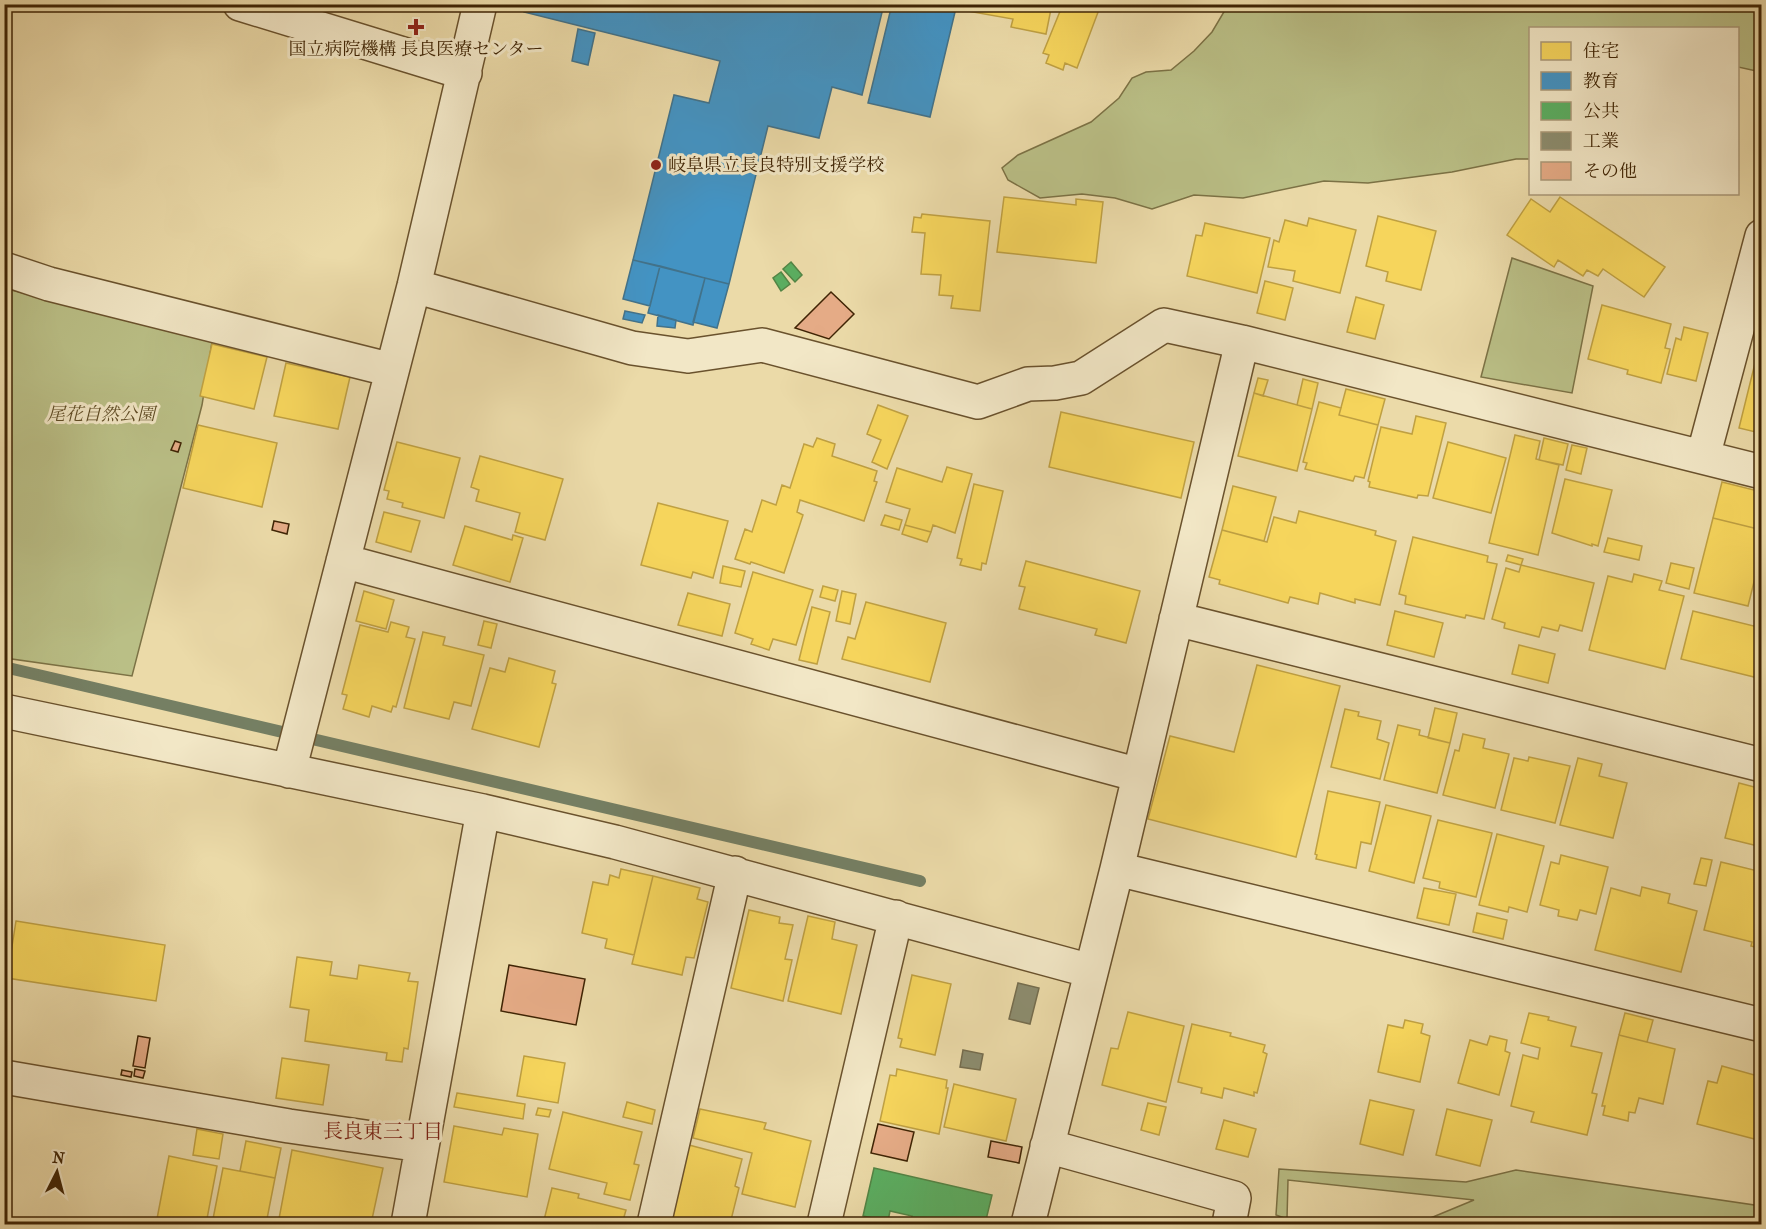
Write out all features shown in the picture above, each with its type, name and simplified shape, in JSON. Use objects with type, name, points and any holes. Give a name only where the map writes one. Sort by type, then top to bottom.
[{"type":"street","points":[[240,4],[465,73]]},
{"type":"street","points":[[296,743],[414,286],[480,4]]},
{"type":"street","points":[[1702,457],[1761,236]]},
{"type":"street","points":[[4,269],[49,284],[392,370]]},
{"type":"street","points":[[414,286],[632,348],[688,356],[762,345],[978,402],[1028,384],[1055,383],[1082,378],[1164,325],[1242,342],[1761,472]]},
{"type":"street","points":[[1028,1224],[1117,868],[1242,342]]},
{"type":"street","points":[[343,561],[1139,775]]},
{"type":"street","points":[[1176,619],[1761,765]]},
{"type":"street","points":[[4,711],[296,743],[483,811],[735,873],[1091,971]]},
{"type":"street","points":[[408,1224],[483,811]]},
{"type":"street","points":[[1117,868],[1761,1025]]},
{"type":"street","points":[[654,1224],[735,873]]},
{"type":"street","points":[[824,1224],[896,917]]},
{"type":"street","points":[[4,1077],[289,1126],[421,1145]]},
{"type":"street","points":[[1047,1146],[1234,1198],[1229,1224]]},
{"type":"green space","points":[[1228,5],[1761,5],[1761,72],[1739,67],[1739,27],[1529,27],[1529,159],[1516,159],[1452,172],[1368,183],[1324,181],[1243,198],[1194,195],[1152,209],[1115,198],[1082,194],[1040,198],[1008,180],[1002,168],[1018,155],[1091,122],[1119,98],[1132,78],[1146,72],[1171,70],[1212,32]]},
{"type":"green space","points":[[1512,258],[1593,286],[1572,393],[1481,377]]},
{"type":"green space","name":"尾花自然公園","points":[[4,288],[212,342],[202,405],[132,676],[5,658]]},
{"type":"green space","points":[[1279,1169],[1466,1182],[1516,1170],[1761,1206],[1761,1224],[1709,1224],[1644,1218],[1656,1224],[1416,1224],[1474,1200],[1288,1180],[1287,1219],[1276,1215]]},
{"type":"building: 住宅","points":[[968,4],[1052,4],[1046,34],[1011,27],[1013,19],[967,11]]},
{"type":"building: 住宅","points":[[1063,4],[1093,4],[1100,7],[1077,68],[1065,63],[1063,70],[1046,63],[1049,55],[1043,53]]},
{"type":"building: 住宅","points":[[1004,197],[1076,205],[1076,199],[1103,202],[1096,263],[997,252]]},
{"type":"building: 住宅","points":[[1560,197],[1665,267],[1644,297],[1603,269],[1598,276],[1587,270],[1583,276],[1558,260],[1554,267],[1507,235],[1531,199],[1550,212]]},
{"type":"building: 住宅","points":[[922,214],[990,221],[980,311],[951,308],[953,296],[939,295],[941,275],[921,274],[925,233],[912,232],[914,217],[921,218]]},
{"type":"building: 住宅","points":[[1378,216],[1436,231],[1421,290],[1386,281],[1388,272],[1366,266]]},
{"type":"building: 住宅","points":[[1309,218],[1356,230],[1340,293],[1293,281],[1295,271],[1268,267],[1274,240],[1279,242],[1285,220],[1307,226]]},
{"type":"building: 住宅","points":[[1205,223],[1270,238],[1257,293],[1187,276],[1196,235],[1202,236]]},
{"type":"building: 住宅","points":[[1265,281],[1293,288],[1285,320],[1257,313]]},
{"type":"building: 住宅","points":[[1356,297],[1384,305],[1375,339],[1347,332]]},
{"type":"building: 住宅","points":[[1602,305],[1671,324],[1665,348],[1670,349],[1661,383],[1627,374],[1628,370],[1588,359]]},
{"type":"building: 住宅","points":[[1684,327],[1708,333],[1696,381],[1667,374],[1676,338],[1681,340]]},
{"type":"building: 住宅","points":[[212,344],[267,357],[254,409],[200,396]]},
{"type":"building: 住宅","points":[[286,363],[350,377],[338,429],[274,416]]},
{"type":"building: 住宅","points":[[1755,363],[1762,364],[1762,436],[1756,432],[1739,428]]},
{"type":"building: 住宅","points":[[1258,378],[1268,380],[1263,396],[1254,393]]},
{"type":"building: 住宅","points":[[1303,379],[1318,383],[1312,409],[1297,405]]},
{"type":"building: 住宅","points":[[1346,389],[1385,399],[1378,425],[1339,415]]},
{"type":"building: 住宅","points":[[1254,393],[1312,409],[1297,471],[1238,456]]},
{"type":"building: 住宅","points":[[1319,402],[1341,408],[1339,415],[1378,425],[1364,478],[1355,476],[1353,481],[1305,469],[1307,463],[1303,462]]},
{"type":"building: 住宅","points":[[878,405],[908,416],[887,469],[872,462],[881,440],[867,434]]},
{"type":"building: 住宅","points":[[1061,412],[1194,442],[1181,498],[1049,467]]},
{"type":"building: 住宅","points":[[1416,416],[1446,423],[1428,496],[1418,495],[1417,498],[1369,487],[1370,482],[1368,481],[1381,427],[1412,434]]},
{"type":"building: 住宅","points":[[198,425],[277,443],[262,507],[183,488]]},
{"type":"building: 住宅","points":[[1515,435],[1540,441],[1536,459],[1559,465],[1538,555],[1489,543]]},
{"type":"building: 住宅","points":[[817,438],[835,444],[832,456],[877,471],[874,481],[877,482],[864,521],[800,500],[797,512],[803,515],[784,573],[735,559],[745,529],[752,532],[762,500],[776,505],[782,485],[790,488],[804,444],[813,447]]},
{"type":"building: 住宅","points":[[1544,438],[1568,444],[1563,465],[1539,460]]},
{"type":"building: 住宅","points":[[397,442],[460,458],[444,518],[402,507],[403,503],[387,499],[389,491],[384,490]]},
{"type":"building: 住宅","points":[[1448,442],[1506,458],[1491,513],[1433,498]]},
{"type":"building: 住宅","points":[[1572,445],[1587,448],[1581,474],[1566,470]]},
{"type":"building: 住宅","points":[[480,456],[563,479],[545,540],[515,532],[520,513],[476,501],[479,490],[471,487]]},
{"type":"building: 住宅","points":[[947,467],[972,474],[955,533],[933,525],[931,532],[905,525],[910,509],[886,502],[897,468],[942,482]]},
{"type":"building: 住宅","points":[[1565,479],[1612,490],[1598,546],[1552,533]]},
{"type":"building: 住宅","points":[[1722,482],[1762,492],[1762,530],[1713,518]]},
{"type":"building: 住宅","points":[[974,484],[1003,491],[986,564],[982,563],[981,570],[960,565],[962,559],[957,558]]},
{"type":"building: 住宅","points":[[1233,486],[1276,497],[1264,541],[1222,530]]},
{"type":"building: 住宅","points":[[658,503],[728,521],[713,578],[693,572],[691,578],[641,565]]},
{"type":"building: 住宅","points":[[1299,511],[1376,531],[1375,535],[1396,541],[1380,605],[1355,599],[1355,603],[1320,593],[1318,604],[1290,597],[1288,603],[1219,584],[1220,580],[1209,577],[1222,530],[1267,542],[1274,517],[1296,523]]},
{"type":"building: 住宅","points":[[384,512],[420,521],[411,552],[376,542]]},
{"type":"building: 住宅","points":[[885,515],[902,520],[899,530],[881,525]]},
{"type":"building: 住宅","points":[[1713,518],[1762,530],[1762,550],[1748,606],[1694,593]]},
{"type":"building: 住宅","points":[[905,525],[931,532],[927,542],[902,534]]},
{"type":"building: 住宅","points":[[465,526],[512,540],[513,535],[523,538],[510,582],[453,565]]},
{"type":"building: 住宅","points":[[1413,537],[1488,556],[1487,562],[1497,564],[1484,619],[1466,615],[1465,618],[1405,604],[1406,596],[1399,594]]},
{"type":"building: 住宅","points":[[1608,538],[1642,546],[1639,560],[1604,552]]},
{"type":"building: 住宅","points":[[1508,555],[1523,559],[1521,565],[1506,561]]},
{"type":"building: 住宅","points":[[1026,561],[1140,591],[1126,643],[1095,635],[1097,629],[1019,609],[1025,587],[1019,586]]},
{"type":"building: 住宅","points":[[1671,563],[1694,568],[1689,589],[1666,583]]},
{"type":"building: 住宅","points":[[1521,565],[1594,583],[1582,631],[1560,625],[1558,631],[1542,627],[1539,637],[1504,628],[1505,623],[1492,619],[1506,568],[1519,572]]},
{"type":"building: 住宅","points":[[723,566],[745,571],[741,587],[720,583]]},
{"type":"building: 住宅","points":[[753,572],[813,590],[796,645],[773,639],[769,650],[751,644],[753,639],[735,633]]},
{"type":"building: 住宅","points":[[1634,574],[1662,581],[1659,590],[1684,596],[1665,669],[1589,650],[1608,576],[1632,582]]},
{"type":"building: 住宅","points":[[823,586],[838,590],[835,601],[820,597]]},
{"type":"building: 住宅","points":[[364,591],[394,600],[386,629],[356,621]]},
{"type":"building: 住宅","points":[[842,591],[856,594],[850,624],[836,621]]},
{"type":"building: 住宅","points":[[688,593],[730,604],[722,636],[678,625]]},
{"type":"building: 住宅","points":[[866,602],[946,623],[930,682],[842,659],[848,637],[855,639]]},
{"type":"building: 住宅","points":[[812,607],[830,612],[817,664],[799,660]]},
{"type":"building: 住宅","points":[[1395,611],[1443,623],[1434,657],[1387,645]]},
{"type":"building: 住宅","points":[[1693,611],[1762,628],[1762,679],[1681,659]]},
{"type":"building: 住宅","points":[[484,621],[497,624],[491,648],[478,645]]},
{"type":"building: 住宅","points":[[391,622],[409,627],[406,637],[415,639],[396,707],[393,706],[391,712],[372,706],[369,717],[343,709],[347,695],[342,694],[360,625],[388,632]]},
{"type":"building: 住宅","points":[[423,632],[445,637],[443,645],[484,655],[471,706],[454,702],[449,719],[404,708]]},
{"type":"building: 住宅","points":[[1519,645],[1555,654],[1548,683],[1512,674]]},
{"type":"building: 住宅","points":[[509,658],[555,671],[552,683],[556,684],[539,747],[472,729],[490,668],[505,672]]},
{"type":"building: 住宅","points":[[1257,665],[1340,686],[1296,857],[1148,819],[1170,736],[1234,752]]},
{"type":"building: 住宅","points":[[1762,682],[1762,703],[1756,702]]},
{"type":"building: 住宅","points":[[1435,708],[1457,713],[1450,743],[1428,738]]},
{"type":"building: 住宅","points":[[1345,709],[1359,712],[1358,716],[1381,721],[1377,739],[1389,743],[1380,779],[1331,767]]},
{"type":"building: 住宅","points":[[1398,725],[1420,730],[1419,735],[1450,743],[1437,793],[1384,780]]},
{"type":"building: 住宅","points":[[1463,734],[1485,739],[1483,748],[1509,754],[1495,808],[1443,795],[1455,750],[1459,751]]},
{"type":"building: 住宅","points":[[1529,757],[1570,766],[1555,823],[1501,810],[1514,758],[1528,761]]},
{"type":"building: 住宅","points":[[1578,758],[1602,764],[1599,776],[1627,783],[1613,838],[1560,825]]},
{"type":"building: 住宅","points":[[1739,783],[1762,789],[1762,847],[1725,838]]},
{"type":"building: 住宅","points":[[1328,791],[1380,802],[1371,844],[1361,842],[1356,868],[1316,859],[1315,854]]},
{"type":"building: 住宅","points":[[1386,805],[1431,816],[1414,883],[1369,871]]},
{"type":"building: 住宅","points":[[1438,820],[1492,833],[1476,897],[1439,888],[1440,882],[1423,878]]},
{"type":"building: 住宅","points":[[1497,834],[1544,846],[1527,912],[1509,907],[1508,912],[1479,905]]},
{"type":"building: 住宅","points":[[1561,855],[1608,867],[1596,914],[1580,910],[1577,920],[1558,916],[1559,910],[1540,905],[1551,862],[1559,864]]},
{"type":"building: 住宅","points":[[1701,858],[1712,860],[1706,886],[1694,884]]},
{"type":"building: 住宅","points":[[1721,862],[1762,872],[1762,949],[1751,946],[1752,942],[1704,930]]},
{"type":"building: 住宅","points":[[621,869],[653,876],[634,955],[605,948],[607,939],[582,933],[593,882],[608,885],[610,875],[619,878]]},
{"type":"building: 住宅","points":[[653,876],[700,888],[697,899],[708,902],[694,958],[686,957],[682,975],[632,964]]},
{"type":"building: 住宅","points":[[1642,887],[1670,894],[1668,903],[1697,911],[1681,972],[1595,950],[1611,888],[1640,896]]},
{"type":"building: 住宅","points":[[1424,888],[1456,894],[1449,925],[1417,918]]},
{"type":"building: 住宅","points":[[749,910],[780,917],[779,923],[793,925],[785,959],[792,960],[783,1001],[731,988]]},
{"type":"building: 住宅","points":[[1477,913],[1507,920],[1503,939],[1473,932]]},
{"type":"building: 住宅","points":[[808,916],[835,922],[832,939],[857,945],[841,1014],[788,1001]]},
{"type":"building: 住宅","points":[[16,921],[165,945],[156,1001],[7,978]]},
{"type":"building: 住宅","points":[[297,957],[332,962],[330,975],[357,979],[359,965],[410,973],[408,981],[418,982],[408,1049],[404,1048],[402,1062],[386,1060],[387,1053],[305,1041],[309,1010],[290,1007]]},
{"type":"building: 住宅","points":[[912,975],[951,984],[935,1055],[900,1047],[902,1039],[898,1038]]},
{"type":"building: 住宅","points":[[1128,1012],[1184,1026],[1166,1102],[1102,1085],[1111,1048],[1118,1049]]},
{"type":"building: 住宅","points":[[1529,1013],[1549,1017],[1548,1020],[1576,1027],[1571,1046],[1602,1053],[1592,1093],[1597,1094],[1587,1135],[1531,1122],[1534,1112],[1511,1106],[1523,1055],[1538,1059],[1540,1048],[1521,1043]]},
{"type":"building: 住宅","points":[[1625,1013],[1653,1020],[1647,1042],[1619,1035]]},
{"type":"building: 住宅","points":[[1405,1020],[1423,1024],[1421,1033],[1430,1036],[1420,1082],[1378,1072],[1388,1025],[1403,1028]]},
{"type":"building: 住宅","points":[[1192,1024],[1231,1033],[1230,1036],[1265,1045],[1263,1052],[1267,1054],[1257,1093],[1254,1092],[1254,1096],[1224,1088],[1222,1098],[1201,1093],[1202,1088],[1178,1082]]},
{"type":"building: 住宅","points":[[1619,1035],[1675,1049],[1663,1104],[1639,1098],[1635,1113],[1629,1112],[1628,1121],[1603,1115],[1605,1106],[1602,1106]]},
{"type":"building: 住宅","points":[[1490,1036],[1507,1040],[1505,1051],[1510,1053],[1499,1095],[1458,1083],[1470,1040],[1487,1045]]},
{"type":"building: 住宅","points":[[524,1056],[565,1063],[558,1103],[517,1096]]},
{"type":"building: 住宅","points":[[282,1058],[329,1065],[323,1105],[276,1098]]},
{"type":"building: 住宅","points":[[1722,1066],[1758,1076],[1756,1083],[1762,1085],[1762,1141],[1697,1124],[1708,1081],[1717,1083]]},
{"type":"building: 住宅","points":[[897,1069],[947,1080],[946,1088],[948,1088],[939,1134],[880,1121],[890,1075],[896,1076]]},
{"type":"building: 住宅","points":[[954,1084],[1016,1099],[1006,1141],[944,1127]]},
{"type":"building: 住宅","points":[[457,1093],[525,1104],[523,1119],[454,1107]]},
{"type":"building: 住宅","points":[[1370,1100],[1414,1110],[1403,1155],[1360,1144]]},
{"type":"building: 住宅","points":[[627,1102],[655,1110],[652,1124],[623,1117]]},
{"type":"building: 住宅","points":[[1148,1103],[1166,1107],[1159,1135],[1141,1130]]},
{"type":"building: 住宅","points":[[538,1108],[551,1110],[549,1117],[536,1115]]},
{"type":"building: 住宅","points":[[700,1109],[766,1123],[764,1129],[811,1141],[795,1207],[742,1194],[752,1153],[693,1138]]},
{"type":"building: 住宅","points":[[1447,1109],[1492,1120],[1480,1166],[1436,1155]]},
{"type":"building: 住宅","points":[[563,1112],[642,1132],[634,1164],[639,1165],[630,1200],[604,1194],[607,1183],[549,1169]]},
{"type":"building: 住宅","points":[[1224,1120],[1256,1129],[1248,1157],[1216,1149]]},
{"type":"building: 住宅","points":[[454,1126],[502,1135],[504,1128],[538,1134],[527,1197],[444,1182]]},
{"type":"building: 住宅","points":[[197,1129],[223,1134],[219,1159],[193,1155]]},
{"type":"building: 住宅","points":[[246,1141],[281,1148],[275,1178],[240,1171]]},
{"type":"building: 住宅","points":[[689,1145],[742,1159],[735,1186],[739,1188],[730,1224],[670,1224]]},
{"type":"building: 住宅","points":[[292,1150],[383,1168],[371,1224],[278,1224]]},
{"type":"building: 住宅","points":[[169,1156],[217,1166],[206,1224],[156,1224]]},
{"type":"building: 住宅","points":[[223,1168],[275,1178],[266,1224],[212,1224]]},
{"type":"building: 住宅","points":[[552,1188],[579,1194],[578,1198],[626,1210],[622,1224],[543,1224]]},
{"type":"building: 教育","points":[[526,4],[884,4],[862,95],[832,87],[819,138],[768,126],[729,284],[633,260],[674,95],[709,103],[720,61],[524,12]]},
{"type":"building: 教育","points":[[892,4],[921,4],[955,12],[930,117],[868,103]]},
{"type":"building: 教育","points":[[578,29],[595,33],[588,65],[572,61]]},
{"type":"building: 教育","points":[[633,260],[660,266],[650,306],[623,299]]},
{"type":"building: 教育","points":[[660,266],[705,278],[693,325],[648,313]]},
{"type":"building: 教育","points":[[705,278],[729,284],[717,328],[693,322]]},
{"type":"building: 教育","points":[[625,311],[645,315],[642,323],[623,319]]},
{"type":"building: 教育","points":[[658,315],[676,320],[675,328],[657,326]]},
{"type":"building: 公共","points":[[791,262],[802,275],[795,282],[783,269]]},
{"type":"building: 公共","points":[[781,272],[790,284],[781,291],[773,278]]},
{"type":"building: 公共","points":[[874,1168],[992,1195],[985,1224],[947,1221],[946,1224],[910,1224],[912,1216],[890,1211],[888,1221],[863,1216]]},
{"type":"building: 工業","points":[[1018,983],[1039,988],[1030,1024],[1009,1019]]},
{"type":"building: 工業","points":[[963,1050],[983,1054],[980,1070],[960,1067]]},
{"type":"building: その他","points":[[831,292],[854,314],[829,339],[795,328]]},
{"type":"building: その他","points":[[175,441],[181,443],[178,452],[171,450]]},
{"type":"building: その他","points":[[274,521],[289,524],[287,534],[272,530]]},
{"type":"building: その他","points":[[509,965],[585,979],[576,1025],[501,1011]]},
{"type":"building: その他","points":[[138,1036],[150,1038],[145,1068],[133,1066]]},
{"type":"building: その他","points":[[135,1069],[145,1071],[143,1078],[134,1076]]},
{"type":"building: その他","points":[[122,1070],[132,1072],[131,1077],[121,1075]]},
{"type":"building: その他","points":[[878,1124],[914,1132],[907,1161],[871,1153]]},
{"type":"building: その他","points":[[991,1141],[1022,1147],[1019,1163],[988,1157]]},
{"type":"waterway","points":[[4,667],[920,881]]},
{"type":"place","name":"国立病院機構 長良医療センター","points":[[416,27]]},
{"type":"place","name":"岐阜県立長良特別支援学校","points":[[656,165]]},
{"type":"district","name":"長良東三丁目","points":[[383,1131]]}]
